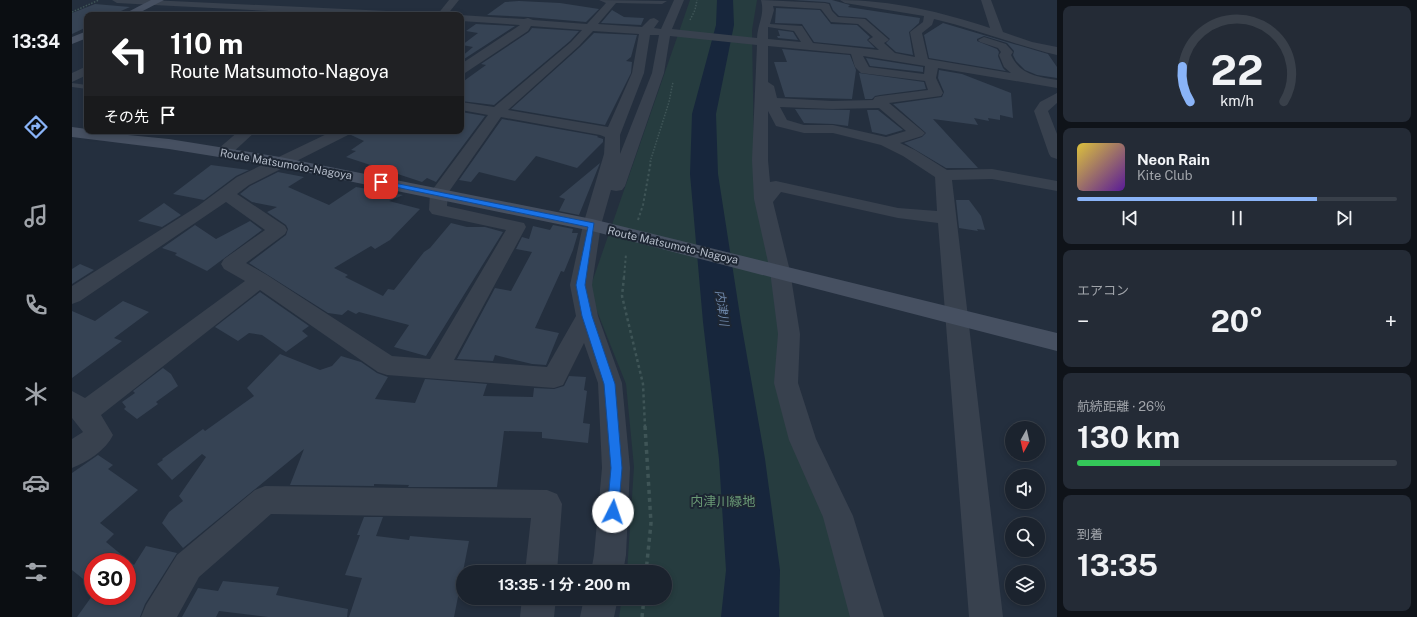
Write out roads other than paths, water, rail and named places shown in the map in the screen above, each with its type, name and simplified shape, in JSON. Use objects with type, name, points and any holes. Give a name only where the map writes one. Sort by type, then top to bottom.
[{"type":"main road","points":[[133,12],[157,1]]},
{"type":"main road","points":[[72,40],[84,35]]},
{"type":"main road","name":"Route Matsumoto-Nagoya","points":[[72,132],[84,134]]},
{"type":"main road","name":"Route Matsumoto-Nagoya","points":[[87,134],[224,152],[439,193],[600,228],[776,270],[1057,342]]},
{"type":"street","points":[[117,0],[157,1],[328,12]]},
{"type":"street","points":[[198,12],[221,0]]},
{"type":"street","points":[[444,12],[454,0]]},
{"type":"street","points":[[604,0],[663,1],[658,17],[645,31],[638,73],[612,135],[612,154],[601,193],[600,228],[581,285],[587,316],[610,384],[616,468],[608,565]]},
{"type":"street","points":[[437,369],[517,228],[438,210],[439,193],[498,111],[575,44],[613,0]]},
{"type":"street","points":[[601,193],[616,187],[658,73],[679,0]]},
{"type":"street","points":[[845,0],[930,15],[979,28],[1029,45],[1057,51]]},
{"type":"street","points":[[986,0],[998,35]]},
{"type":"street","points":[[363,12],[372,4]]},
{"type":"street","points":[[464,18],[528,21],[670,33],[767,18],[826,6],[826,12],[835,20],[861,21],[883,40],[874,40],[893,56]]},
{"type":"street","points":[[882,104],[880,100],[936,93],[930,78],[927,62],[915,39],[916,32],[928,23],[930,15]]},
{"type":"street","points":[[767,18],[809,46],[893,56],[1057,84]]},
{"type":"street","points":[[767,18],[798,28],[809,46]]},
{"type":"street","points":[[767,18],[761,79],[760,160],[763,199],[788,334],[786,383],[803,440],[838,516],[867,617]]},
{"type":"street","points":[[464,68],[524,29],[528,21]]},
{"type":"street","points":[[979,28],[967,36],[1002,46],[1007,52],[1057,63]]},
{"type":"street","points":[[856,51],[862,68],[865,70],[930,78]]},
{"type":"street","points":[[1007,52],[1005,54],[1010,67],[1027,77],[1028,80]]},
{"type":"street","points":[[72,78],[84,72]]},
{"type":"street","points":[[761,79],[766,83],[771,102],[781,123],[804,129],[833,129],[886,142],[909,153],[943,175],[992,174],[1057,186]]},
{"type":"street","points":[[1057,97],[1044,105],[1041,111],[1057,154]]},
{"type":"street","points":[[771,102],[832,106],[882,104],[918,133],[886,142]]},
{"type":"street","points":[[464,106],[498,111],[604,131],[612,135]]},
{"type":"street","points":[[224,152],[245,134]]},
{"type":"street","points":[[72,296],[204,210],[243,181],[339,134]]},
{"type":"street","points":[[943,175],[986,617]]},
{"type":"street","points":[[763,199],[768,198],[776,186],[898,213],[947,218]]},
{"type":"street","points":[[225,194],[278,230],[231,264],[260,280],[387,365],[554,378],[587,316]]},
{"type":"street","points":[[72,455],[100,435],[78,408],[260,280]]},
{"type":"street","points":[[158,617],[188,566],[265,500],[547,504],[542,565]]},
{"type":"street","points":[[537,617],[538,605]]},
{"type":"street","points":[[597,617],[600,605]]},
{"type":"lane","points":[[72,85],[84,86]]},
{"type":"waterway","name":"内津川","points":[[725,0],[725,25],[704,114],[704,174],[722,322],[742,459],[753,570],[750,617]]},
{"type":"park label","name":"内津川緑地","points":[[723,501]]}]
